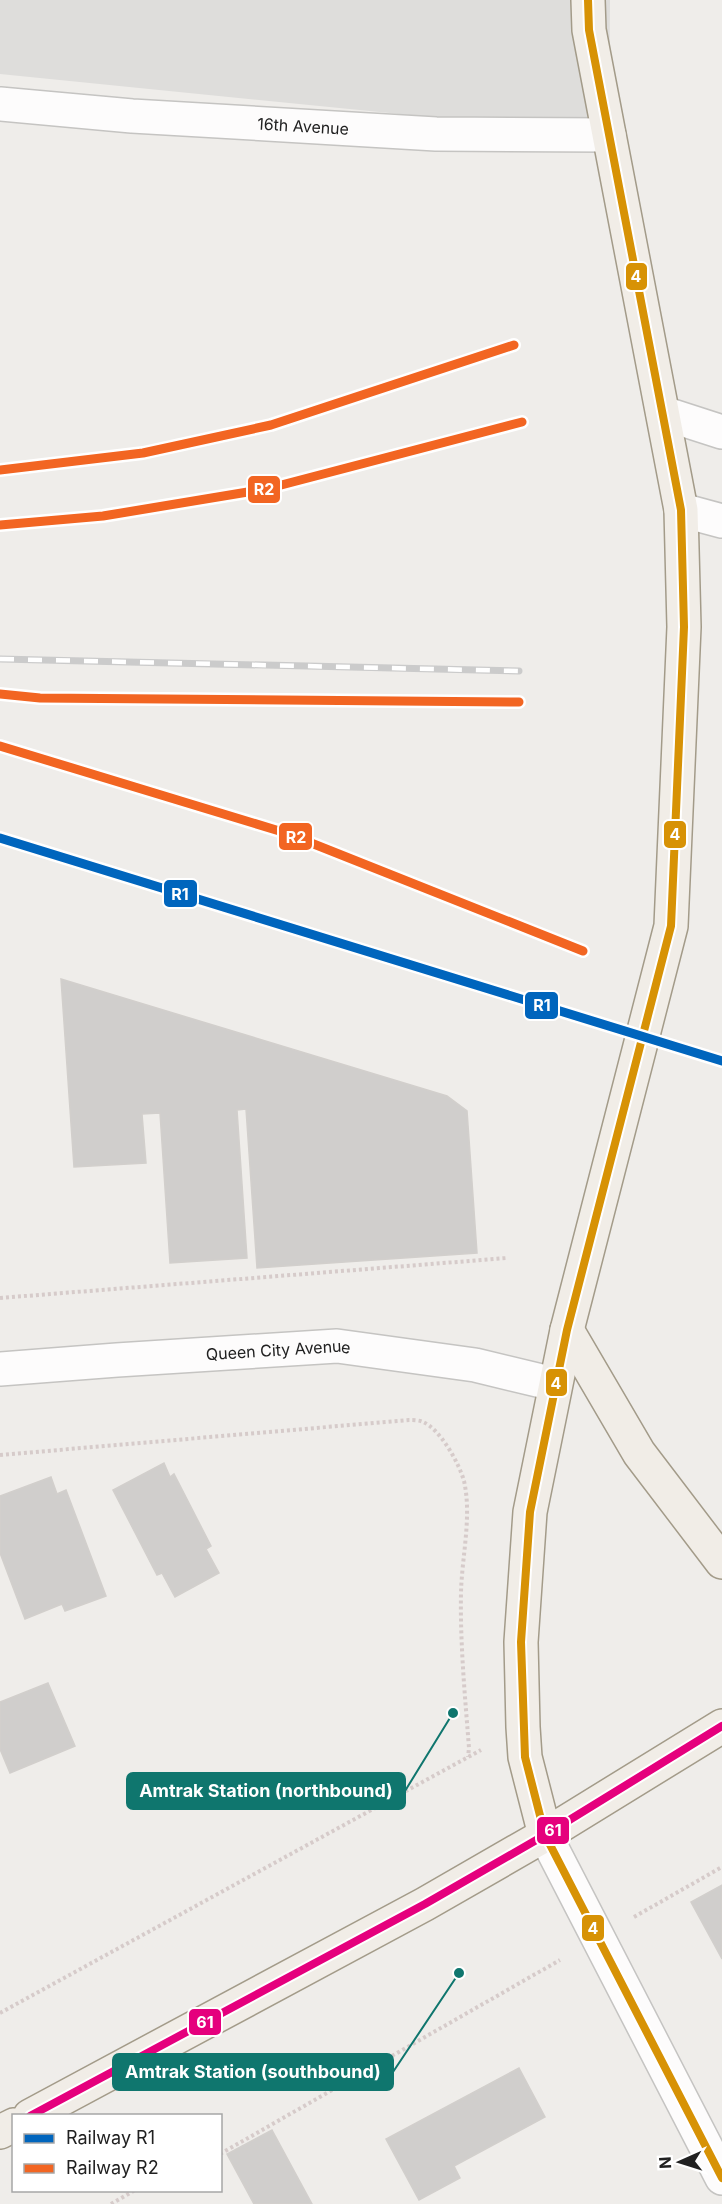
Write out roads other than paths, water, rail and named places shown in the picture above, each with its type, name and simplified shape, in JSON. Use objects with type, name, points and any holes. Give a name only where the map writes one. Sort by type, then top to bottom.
[{"type":"main road","points":[[545,1835],[525,1757],[523,1727],[521,1642],[530,1512],[567,1330],[671,926],[684,627],[681,510],[589,30],[588,0]]},
{"type":"main road","points":[[567,1330],[639,1453],[722,1562]]},
{"type":"main road","points":[[32,2114],[425,1904],[545,1835],[722,1726]]},
{"type":"street","name":"16th Avenue","points":[[0,104],[132,116],[436,134],[609,135]]},
{"type":"street","points":[[663,413],[722,432]]},
{"type":"street","points":[[681,510],[722,521]]},
{"type":"street","name":"Queen City Avenue","points":[[0,1370],[337,1346],[475,1365],[555,1384]]},
{"type":"street","points":[[545,1835],[722,2178]]},
{"type":"railway","points":[[0,470],[143,453],[271,425],[514,345]]},
{"type":"railway","points":[[0,525],[103,516],[266,489],[522,422]]},
{"type":"railway","points":[[0,659],[519,671]]},
{"type":"railway","points":[[0,694],[40,698],[519,702]]},
{"type":"railway","points":[[0,746],[286,833],[583,951]]},
{"type":"rail line","name":"R2","points":[[0,470],[143,453],[271,425],[514,345]]},
{"type":"rail line","name":"R2","points":[[0,525],[103,516],[266,489],[522,422]]},
{"type":"rail line","name":"R2","points":[[0,694],[40,698],[519,702]]},
{"type":"rail line","name":"R2","points":[[0,746],[286,833],[583,951]]},
{"type":"rail line","name":"R1","points":[[0,838],[722,1061]]},
{"type":"place","name":"Amtrak Station (northbound)","points":[[453,1713]]},
{"type":"place","name":"Amtrak Station (southbound)","points":[[459,1973]]}]
